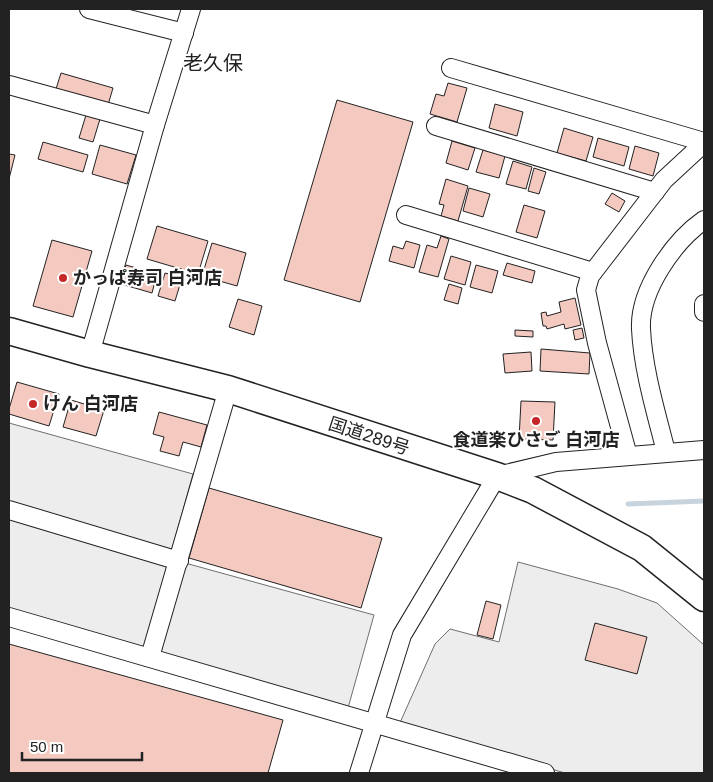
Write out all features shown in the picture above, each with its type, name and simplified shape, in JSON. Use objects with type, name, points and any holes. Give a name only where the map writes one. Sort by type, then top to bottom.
[{"type":"highway","name":"国道289号","points":[[9,331],[228,389],[498,476],[533,490],[642,548],[704,598]]},
{"type":"street","points":[[89,9],[184,33]]},
{"type":"street","points":[[90,354],[155,126],[191,9]]},
{"type":"street","points":[[451,68],[704,142]]},
{"type":"street","points":[[9,85],[155,126]]},
{"type":"street","points":[[436,126],[655,192]]},
{"type":"street","points":[[628,456],[597,343],[586,290],[590,276],[664,180],[704,142]]},
{"type":"street","points":[[406,215],[593,272]]},
{"type":"street","points":[[666,452],[648,377],[640,327],[645,300],[658,272],[669,254],[704,220]]},
{"type":"street","points":[[704,304],[704,312]]},
{"type":"street","points":[[150,657],[228,389]]},
{"type":"street","points":[[359,773],[402,634],[498,476],[556,462],[704,450]]},
{"type":"street","points":[[9,510],[179,560]]},
{"type":"street","points":[[9,617],[545,773]]},
{"type":"shaded area","points":[[9,423],[193,474],[144,650],[9,612]]},
{"type":"shaded area","points":[[518,562],[618,589],[657,603],[704,645],[704,773],[565,773],[399,725],[435,644],[450,629],[499,642]]},
{"type":"shaded area","points":[[185,563],[374,615],[348,708],[159,656]]},
{"type":"building","points":[[61,73],[113,88],[108,105],[56,89]]},
{"type":"building","points":[[448,83],[467,88],[457,122],[430,114],[436,94],[444,96]]},
{"type":"building","points":[[337,100],[413,122],[360,302],[284,280]]},
{"type":"building","points":[[495,104],[523,112],[517,136],[489,128]]},
{"type":"building","points":[[86,115],[100,119],[93,142],[79,138]]},
{"type":"building","points":[[564,128],[593,137],[586,161],[557,153]]},
{"type":"building","points":[[598,138],[629,147],[624,166],[593,157]]},
{"type":"building","points":[[452,141],[475,148],[468,170],[446,163]]},
{"type":"building","points":[[43,142],[88,155],[83,172],[38,159]]},
{"type":"building","points":[[100,145],[136,155],[127,184],[92,174]]},
{"type":"building","points":[[635,146],[659,153],[653,176],[629,169]]},
{"type":"building","points":[[483,150],[505,156],[499,178],[476,172]]},
{"type":"building","points":[[9,154],[15,155],[9,179]]},
{"type":"building","points":[[513,161],[532,167],[526,189],[506,184]]},
{"type":"building","points":[[534,168],[546,172],[539,194],[528,191]]},
{"type":"building","points":[[446,179],[468,186],[458,221],[441,216],[444,205],[439,204]]},
{"type":"building","points":[[469,188],[490,194],[483,217],[463,211]]},
{"type":"building","points":[[612,193],[625,201],[619,212],[605,204]]},
{"type":"building","points":[[524,205],[545,211],[537,238],[516,232]]},
{"type":"building","points":[[157,226],[208,241],[198,274],[147,259]]},
{"type":"building","points":[[441,236],[449,239],[438,277],[419,272],[427,245],[437,248]]},
{"type":"building","points":[[52,240],[92,251],[73,317],[33,306]]},
{"type":"building","points":[[406,241],[420,245],[414,268],[389,261],[393,246],[403,249]]},
{"type":"building","points":[[212,243],[246,253],[237,286],[202,276]]},
{"type":"building","points":[[451,256],[471,262],[465,285],[444,279]]},
{"type":"building","points":[[507,263],[535,271],[532,283],[503,275]]},
{"type":"building","points":[[126,265],[157,274],[152,293],[121,284]]},
{"type":"building","points":[[476,265],[498,271],[492,293],[470,287]]},
{"type":"building","points":[[165,273],[182,278],[175,301],[158,296]]},
{"type":"building","points":[[449,284],[462,288],[458,304],[444,300]]},
{"type":"building","points":[[575,298],[581,325],[565,329],[564,324],[547,329],[546,326],[543,326],[541,313],[546,312],[547,316],[561,312],[559,302]]},
{"type":"building","points":[[238,299],[262,306],[254,335],[229,327]]},
{"type":"building","points":[[582,328],[584,338],[575,340],[573,330]]},
{"type":"building","points":[[515,330],[533,331],[533,337],[515,336]]},
{"type":"building","points":[[541,349],[590,353],[589,374],[540,371]]},
{"type":"building","points":[[531,352],[532,371],[505,373],[503,354]]},
{"type":"building","points":[[17,382],[59,394],[49,426],[9,414]]},
{"type":"building","points":[[71,400],[104,410],[96,436],[63,427]]},
{"type":"building","points":[[521,401],[555,402],[553,440],[519,439]]},
{"type":"building","points":[[159,412],[207,425],[201,447],[183,442],[179,456],[160,451],[164,437],[153,434]]},
{"type":"building","points":[[209,488],[382,538],[361,608],[189,558]]},
{"type":"building","points":[[486,601],[501,605],[493,639],[477,635]]},
{"type":"building","points":[[595,623],[647,637],[637,674],[585,660]]},
{"type":"building","points":[[9,644],[283,720],[268,773],[9,773]]},
{"type":"waterway","points":[[628,504],[704,501]]},
{"type":"place","name":"かっぱ寿司 白河店","points":[[63,278]]},
{"type":"place","name":"けん 白河店","points":[[33,404]]},
{"type":"place","name":"食道楽ひさご 白河店","points":[[536,421]]},
{"type":"district","name":"老久保","points":[[213,63]]}]
